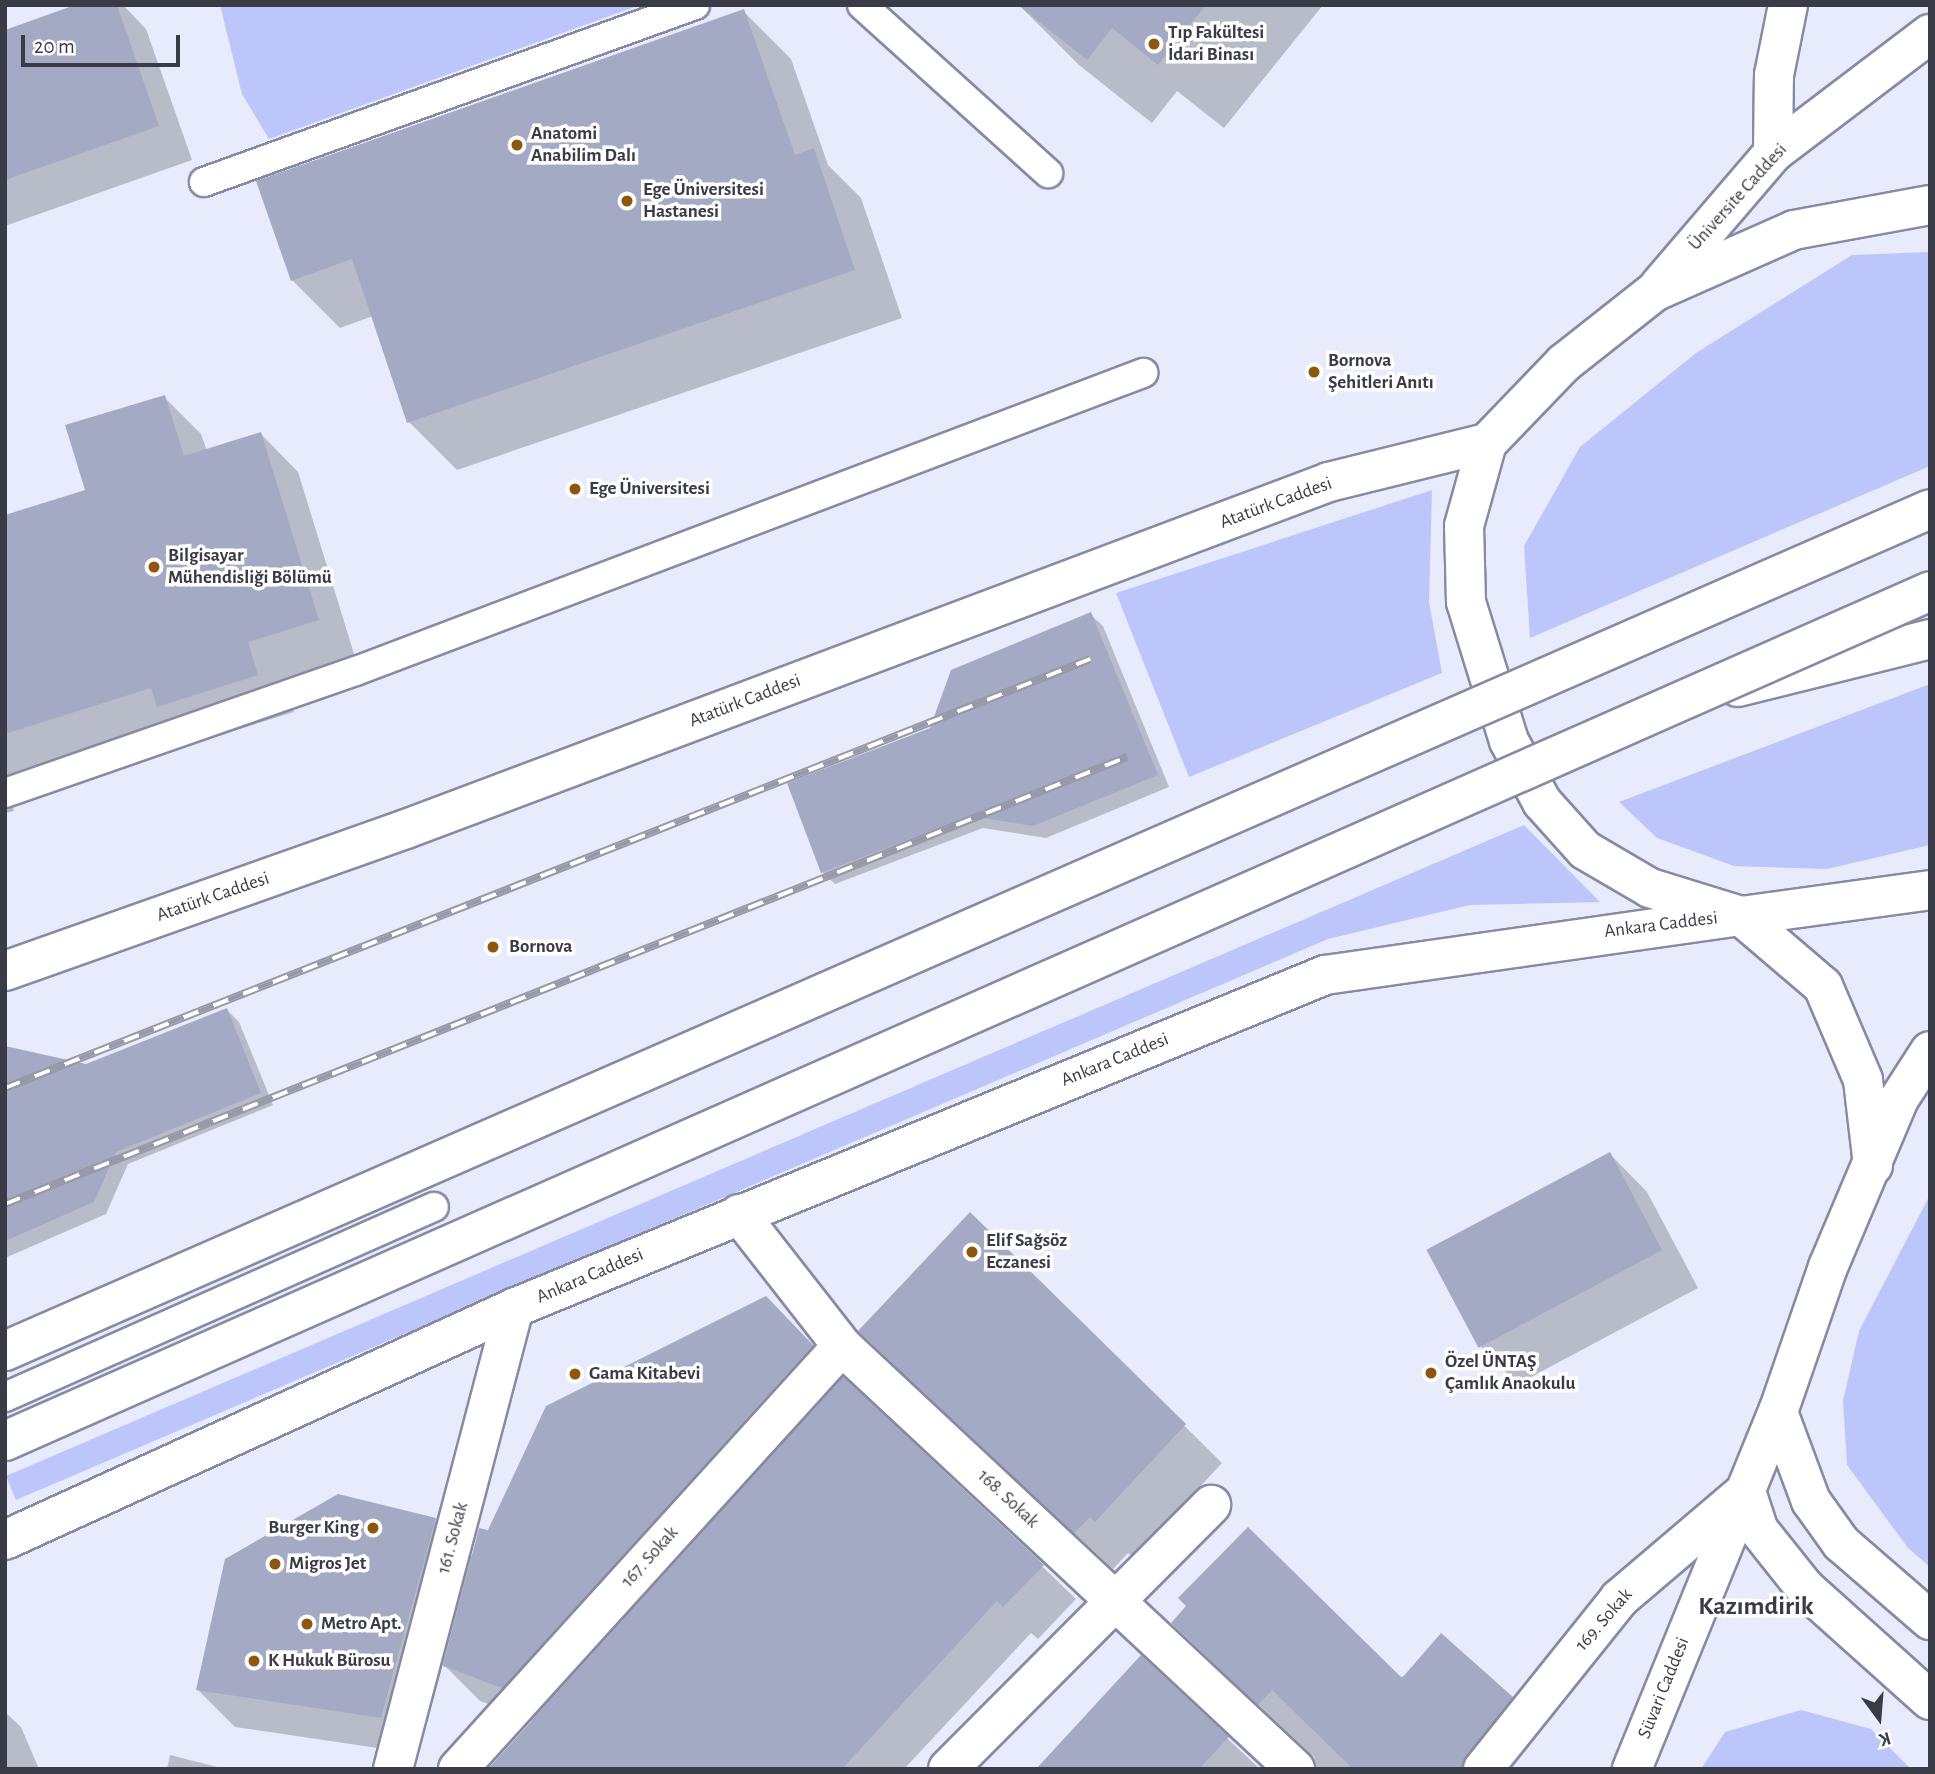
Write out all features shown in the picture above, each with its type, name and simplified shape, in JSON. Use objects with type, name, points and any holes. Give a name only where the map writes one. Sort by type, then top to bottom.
[{"type":"main road","points":[[1773,153],[1774,75],[1788,5]]},
{"type":"main road","name":"Üniversite Caddesi","points":[[1654,292],[1773,153],[1930,34]]},
{"type":"main road","points":[[1930,205],[1794,230],[1654,292],[1564,363],[1487,443],[1464,527],[1466,602],[1509,741],[1542,802],[1603,864],[1650,888],[1741,915],[1887,900],[1930,890]]},
{"type":"main road","name":"Atatürk Caddesi","points":[[5,971],[406,829],[1329,482],[1487,443]]},
{"type":"main road","points":[[5,1351],[1930,509]]},
{"type":"main road","points":[[5,1441],[1658,707],[1930,591]]},
{"type":"main road","points":[[1658,707],[1930,639]]},
{"type":"main road","name":"Ankara Caddesi","points":[[5,1539],[514,1308],[1325,975],[1741,915],[1823,986],[1863,1080],[1873,1165]]},
{"type":"main road","points":[[1930,1051],[1899,1099],[1828,1267],[1778,1412],[1811,1502],[1834,1532],[1930,1620]]},
{"type":"main road","name":"168. Sokak","points":[[739,1214],[842,1346],[1295,1769]]},
{"type":"main road","name":"161. Sokak","points":[[393,1769],[514,1308]]},
{"type":"main road","name":"167. Sokak","points":[[458,1769],[842,1346]]},
{"type":"main road","name":"Süvari Caddesi","points":[[1632,1769],[1778,1412]]},
{"type":"main road","points":[[1746,1491],[1758,1529],[1805,1588],[1930,1700]]},
{"type":"main road","name":"169. Sokak","points":[[1483,1769],[1619,1599],[1746,1491]]},
{"type":"main road","points":[[947,1769],[1211,1505]]},
{"type":"lane","points":[[204,181],[695,5]]},
{"type":"lane","points":[[862,5],[1048,173]]},
{"type":"lane","points":[[5,793],[356,671],[1143,373]]},
{"type":"lane","points":[[5,1396],[434,1207]]},
{"type":"shaded area","points":[[220,5],[640,5],[269,139],[242,94]]},
{"type":"shaded area","points":[[1930,252],[1930,466],[1530,638],[1524,546],[1580,447],[1696,353],[1852,255]]},
{"type":"shaded area","points":[[1432,490],[1429,602],[1442,673],[1189,777],[1116,593]]},
{"type":"shaded area","points":[[1930,684],[1930,845],[1827,869],[1734,866],[1657,838],[1619,802]]},
{"type":"shaded area","points":[[1524,825],[1600,902],[1470,905],[1328,939],[16,1500],[6,1476]]},
{"type":"shaded area","points":[[1930,1195],[1930,1567],[1908,1548],[1847,1465],[1843,1401],[1859,1331]]},
{"type":"shaded area","points":[[1801,1710],[1871,1729],[1911,1769],[1701,1769],[1725,1732]]},
{"type":"building","points":[[75,5],[117,5],[159,126],[5,180],[5,30]]},
{"type":"building","name":"Tıp Fakültesi İdari Binası","points":[[1018,5],[1206,5],[1158,65],[1112,28],[1087,60]]},
{"type":"building","points":[[744,9],[795,155],[814,148],[855,270],[407,423],[352,259],[291,281],[256,181]]},
{"type":"building","name":"Bilgisayar Mühendisliği Bölümü","points":[[165,395],[184,456],[261,432],[319,620],[248,642],[258,675],[157,707],[151,688],[5,734],[5,515],[85,490],[65,425]]},
{"type":"building","points":[[1091,612],[1158,775],[1033,826],[970,816],[821,873],[787,783],[930,728],[951,670]]},
{"type":"building","points":[[227,1008],[261,1093],[116,1152],[94,1202],[5,1241],[5,1046],[86,1064]]},
{"type":"building","points":[[1610,1152],[1662,1250],[1478,1348],[1426,1250]]},
{"type":"building","points":[[970,1212],[1186,1424],[1095,1522],[1090,1517],[1074,1533],[858,1331]]},
{"type":"building","points":[[766,1296],[813,1345],[502,1688],[443,1666],[479,1528],[488,1530],[546,1406]]},
{"type":"building","points":[[843,1377],[1044,1565],[1003,1607],[997,1601],[842,1769],[488,1769]]},
{"type":"building","name":"Metro Apt.","points":[[338,1494],[436,1518],[381,1718],[196,1690],[225,1559]]},
{"type":"building","points":[[1248,1527],[1402,1678],[1441,1633],[1513,1697],[1462,1769],[1353,1769],[1272,1690],[1258,1705],[1171,1623],[1186,1606],[1178,1598]]},
{"type":"building","points":[[1141,1655],[1229,1737],[1199,1769],[1036,1769]]},
{"type":"railway","points":[[5,1088],[1090,659]]},
{"type":"railway","points":[[5,1204],[1127,757]]},
{"type":"place","name":"Tıp Fakültesi İdari Binası","points":[[1154,44]]},
{"type":"place","name":"Anatomi Anabilim Dalı","points":[[517,145]]},
{"type":"place","name":"Ege Üniversitesi Hastanesi","points":[[627,201]]},
{"type":"place","name":"Bornova Şehitleri Anıtı","points":[[1314,372]]},
{"type":"place","name":"Ege Üniversitesi","points":[[575,489]]},
{"type":"place","name":"Bilgisayar Mühendisliği Bölümü","points":[[154,567]]},
{"type":"place","name":"Bornova","points":[[493,947]]},
{"type":"place","name":"Elif Sağsöz Eczanesi","points":[[972,1252]]},
{"type":"place","name":"Özel ÜNTAŞ Çamlık Anaokulu","points":[[1431,1373]]},
{"type":"place","name":"Gama Kitabevi","points":[[575,1374]]},
{"type":"place","name":"Burger King","points":[[373,1528]]},
{"type":"place","name":"Migros Jet","points":[[275,1564]]},
{"type":"place","name":"Metro Apt.","points":[[307,1624]]},
{"type":"place","name":"K Hukuk Bürosu","points":[[254,1661]]},
{"type":"district","name":"Kazımdirik","points":[[1756,1607]]}]
